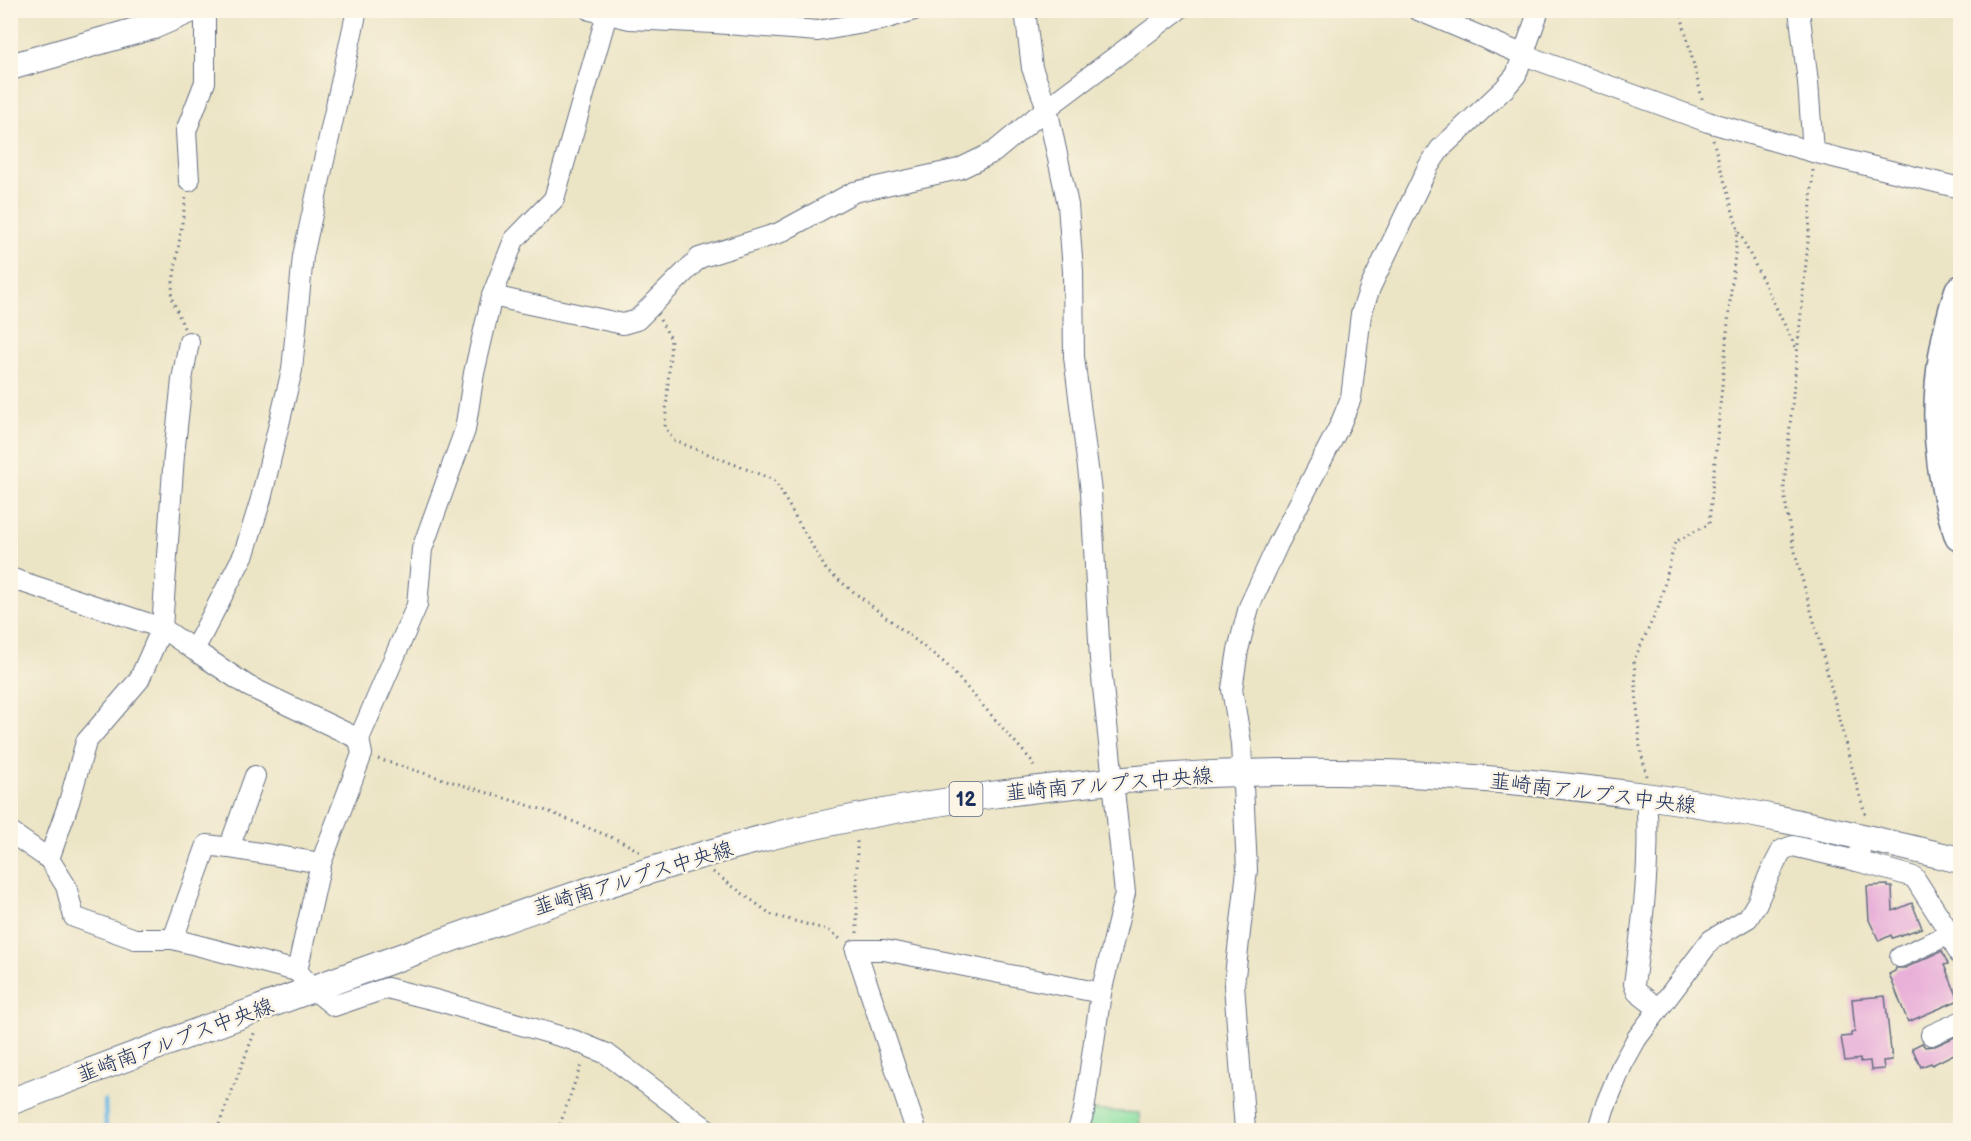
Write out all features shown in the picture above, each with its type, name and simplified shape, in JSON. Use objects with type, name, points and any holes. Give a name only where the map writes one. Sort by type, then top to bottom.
[{"type":"highway","points":[[1960,291],[1951,320],[1941,370],[1938,414],[1942,462],[1960,536]]},
{"type":"main road","points":[[10,67],[153,26],[190,10]]},
{"type":"main road","name":"韮崎南アルプス中央線","points":[[10,1102],[251,1012],[305,980],[650,869],[757,840],[855,817],[1042,788],[1242,773],[1391,773],[1529,783],[1646,796],[1745,812],[1861,849],[1960,860]]},
{"type":"street","points":[[189,181],[186,131],[205,82],[205,10]]},
{"type":"street","points":[[194,650],[244,554],[261,499],[292,370],[303,256],[357,10]]},
{"type":"street","points":[[305,980],[321,863],[360,746],[417,605],[422,549],[465,430],[474,373],[492,296],[514,240],[554,199],[599,12],[630,19],[713,17],[818,31],[881,20],[914,10]]},
{"type":"street","points":[[1025,10],[1032,68],[1047,108],[1068,205],[1073,271],[1074,357],[1091,492],[1100,659],[1125,893],[1101,993],[1084,1111],[1078,1131]]},
{"type":"street","points":[[492,296],[623,324],[637,320],[699,258],[779,233],[854,192],[959,170],[994,152],[1047,108],[1178,10]]},
{"type":"street","points":[[1418,10],[1524,55],[1708,123],[1813,152],[1960,188]]},
{"type":"street","points":[[1245,1131],[1234,985],[1247,870],[1241,743],[1232,690],[1238,650],[1249,607],[1278,544],[1340,425],[1351,398],[1361,314],[1370,288],[1428,167],[1440,149],[1516,75],[1539,10]]},
{"type":"street","points":[[1799,10],[1813,152]]},
{"type":"street","points":[[49,859],[69,802],[86,742],[139,680],[162,628],[174,455],[182,380],[189,342]]},
{"type":"street","points":[[10,578],[162,628],[248,686],[360,746]]},
{"type":"street","points":[[229,848],[255,776]]},
{"type":"street","points":[[1646,796],[1649,836],[1645,907],[1634,984],[1637,992],[1659,1009]]},
{"type":"street","points":[[10,832],[49,859],[66,886],[74,917],[135,939],[173,939],[305,980],[334,1006],[387,988],[439,1001],[587,1046],[608,1054],[708,1131]]},
{"type":"street","points":[[173,939],[207,845],[321,863]]},
{"type":"street","points":[[1598,1131],[1604,1109],[1622,1065],[1637,1038],[1711,940],[1748,918],[1782,850],[1793,846],[1861,849],[1914,877],[1950,934],[1960,955]]},
{"type":"street","points":[[1900,957],[1950,934]]},
{"type":"street","points":[[916,1131],[856,950],[884,950],[1101,993]]},
{"type":"street","points":[[1931,1035],[1960,1022]]},
{"type":"path","points":[[1813,152],[1813,188],[1784,487],[1786,511],[1850,765],[1867,818],[1861,849]]},
{"type":"path","points":[[189,181],[171,296],[189,342]]},
{"type":"path","points":[[1646,796],[1647,772],[1640,748],[1634,660],[1659,606],[1675,542],[1709,524],[1738,230],[1798,352]]},
{"type":"path","points":[[650,306],[671,339],[665,427],[673,440],[774,480],[827,571],[946,664],[1031,760],[1042,788]]},
{"type":"path","points":[[360,746],[550,812],[625,843],[641,852],[650,869]]},
{"type":"path","points":[[855,817],[858,839],[856,950]]},
{"type":"path","points":[[712,872],[772,915],[828,930],[856,950]]},
{"type":"path","points":[[217,1131],[256,1028],[251,1012]]},
{"type":"path","points":[[558,1131],[587,1046]]},
{"type":"green space","points":[[1090,1110],[1139,1113],[1140,1130],[1087,1130]]},
{"type":"building","points":[[1888,885],[1892,887],[1893,911],[1912,903],[1922,928],[1892,938],[1891,935],[1879,941],[1869,920],[1867,886]]},
{"type":"building","points":[[1942,951],[1948,964],[1944,965],[1959,1000],[1908,1022],[1889,974],[1896,968],[1905,968]]},
{"type":"building","points":[[1885,996],[1892,1060],[1883,1061],[1884,1069],[1871,1070],[1870,1061],[1860,1062],[1860,1059],[1845,1061],[1841,1037],[1851,1036],[1851,1033],[1855,1032],[1852,999]]},
{"type":"building","points":[[1959,1035],[1960,1051],[1932,1065],[1931,1063],[1921,1067],[1912,1048],[1922,1043],[1925,1047],[1935,1046]]},
{"type":"waterway","points":[[105,1101],[106,1130]]}]
